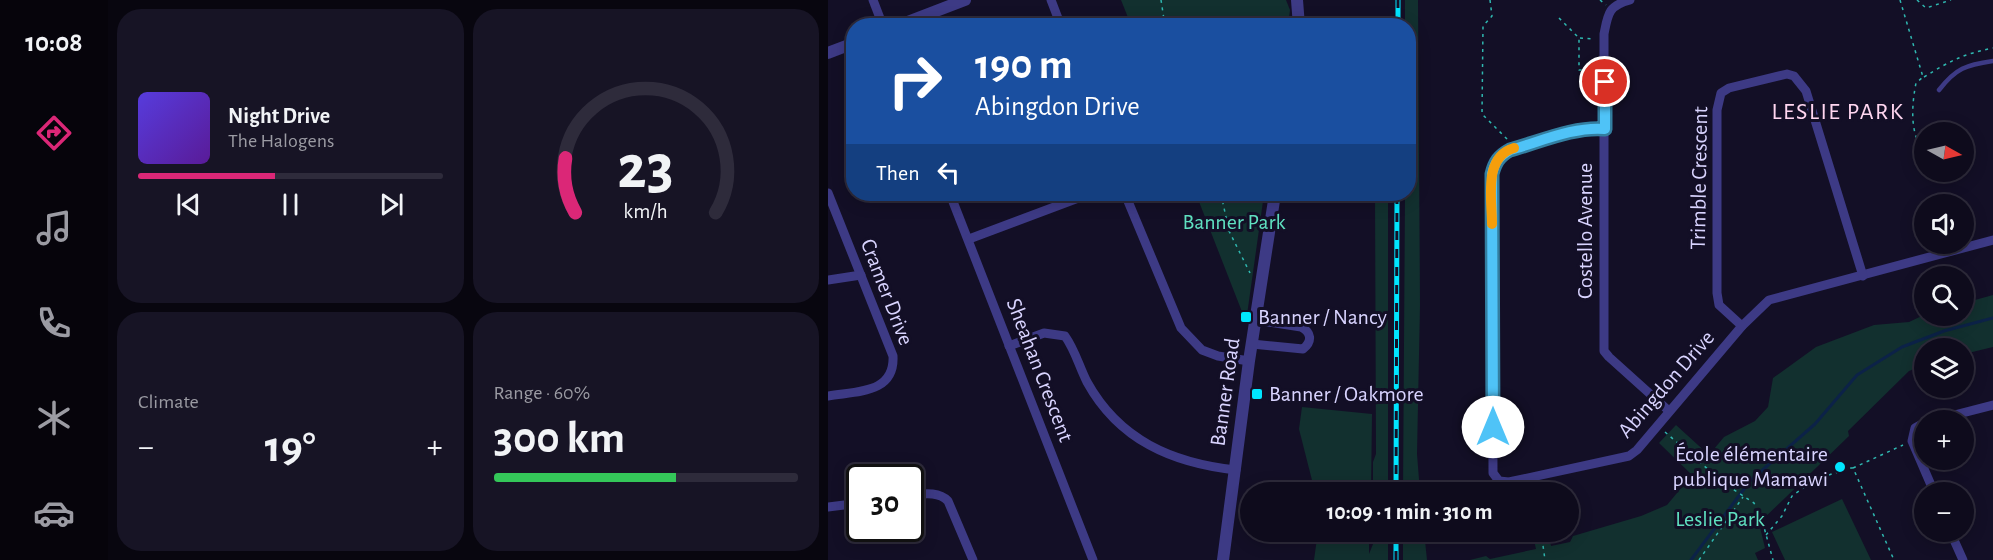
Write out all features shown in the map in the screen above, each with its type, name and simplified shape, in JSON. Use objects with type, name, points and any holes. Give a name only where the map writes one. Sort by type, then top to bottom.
[{"type":"street","points":[[873,0],[880,18]]},
{"type":"street","points":[[918,18],[965,0]]},
{"type":"street","points":[[1051,0],[1058,18]]},
{"type":"street","points":[[1297,0],[1298,18]]},
{"type":"street","name":"Costello Avenue","points":[[1630,0],[1609,12],[1604,34],[1604,351],[1669,411]]},
{"type":"street","points":[[828,53],[846,46]]},
{"type":"street","name":"Trimble Crescent","points":[[1742,326],[1719,305],[1717,293],[1718,110],[1721,93],[1729,88],[1787,74],[1794,76],[1806,91],[1863,276]]},
{"type":"street","name":"Abingdon Drive","points":[[1605,129],[1580,130],[1510,150],[1501,154],[1494,163],[1492,174],[1493,473],[1499,481],[1509,483],[1629,456],[1637,450],[1742,326],[1769,300],[1993,240]]},
{"type":"street","name":"Cramer Drive","points":[[828,192],[893,356],[892,373],[887,381],[877,387],[828,396]]},
{"type":"street","name":"Sheahan Crescent","points":[[953,201],[1093,560]]},
{"type":"street","points":[[969,239],[1070,201]]},
{"type":"street","points":[[1128,201],[1181,328],[1202,350],[1218,356],[1249,361]]},
{"type":"street","name":"Banner Road","points":[[1223,560],[1249,361],[1274,201]]},
{"type":"street","points":[[828,280],[861,275]]},
{"type":"street","points":[[1252,344],[1304,349],[1310,341],[1308,330],[1301,327],[1256,320]]},
{"type":"street","points":[[1009,346],[1044,333],[1065,336],[1072,346],[1086,380],[1098,399],[1110,416],[1126,431],[1164,453],[1205,466],[1236,470]]},
{"type":"street","points":[[1974,410],[1993,405]]},
{"type":"street","points":[[1914,432],[1912,441],[1930,482]]},
{"type":"street","points":[[924,493],[943,496],[948,501],[972,560]]},
{"type":"street","points":[[828,507],[846,505]]},
{"type":"street","points":[[1955,542],[1963,560]]},
{"type":"lane","points":[[1939,90],[1950,77],[1970,64],[1993,61]]},
{"type":"path","points":[[1161,0],[1164,18]]},
{"type":"path","points":[[1490,0],[1492,16],[1483,26],[1482,114],[1509,142]]},
{"type":"path","points":[[1900,0],[1923,77]]},
{"type":"path","points":[[1917,0],[1926,8],[1951,0]]},
{"type":"path","points":[[1559,18],[1580,38],[1596,39]]},
{"type":"path","points":[[1580,38],[1579,70],[1595,70]]},
{"type":"path","points":[[1914,123],[1912,117],[1916,83],[1950,61],[1968,53],[1993,48]]},
{"type":"path","points":[[1223,201],[1229,231],[1254,279],[1261,283]]},
{"type":"path","points":[[1657,426],[1725,484],[1754,503],[1762,520],[1773,560]]},
{"type":"path","points":[[1766,535],[1782,516],[1792,496],[1816,479],[1853,468],[1912,441]]},
{"type":"path","points":[[1853,468],[1894,560]]},
{"type":"path","points":[[1699,560],[1744,496]]},
{"type":"path","points":[[1543,542],[1545,560]]},
{"type":"green space","points":[[1121,0],[1286,0],[1290,10],[1289,18],[1128,18]]},
{"type":"green space","points":[[1405,0],[1418,0],[1420,305],[1417,454],[1419,482],[1403,482],[1405,201],[1416,201],[1416,18],[1405,18]]},
{"type":"green space","name":"Banner Park","points":[[1199,201],[1263,201],[1246,322]]},
{"type":"green space","points":[[1375,201],[1388,201],[1388,482],[1373,482],[1373,462],[1376,454]]},
{"type":"green space","name":"Leslie Park","points":[[1993,295],[1993,347],[1974,352],[1974,338],[1914,338],[1914,369],[1909,371],[1848,431],[1849,436],[1759,523],[1765,548],[1755,553],[1758,560],[1470,560],[1486,556],[1490,559],[1536,549],[1534,542],[1550,542],[1551,546],[1579,542],[1579,534],[1641,516],[1667,505],[1692,475],[1659,443],[1676,425],[1709,455],[1724,437],[1755,421],[1768,407],[1773,378],[1816,347],[1874,325],[1914,320],[1914,326],[1974,326],[1974,300]]},
{"type":"green space","points":[[1302,407],[1372,414],[1371,482],[1312,482],[1299,429]]},
{"type":"green space","points":[[1842,499],[1871,560],[1785,560],[1772,532]]},
{"type":"green space","points":[[1316,542],[1369,542],[1369,554],[1374,542],[1388,542],[1388,560],[1314,560]]},
{"type":"green space","points":[[1403,542],[1425,542],[1427,560],[1403,560]]},
{"type":"waterway","points":[[1691,560],[1750,481],[1815,424],[1857,375],[1902,347],[1944,331],[1993,318]]},
{"type":"railway","points":[[1398,0],[1398,18]]},
{"type":"railway","points":[[1396,482],[1397,201]]},
{"type":"railway","points":[[1396,542],[1396,560]]},
{"type":"slow traffic","points":[[1492,224],[1494,163],[1501,154],[1514,148]]},
{"type":"place","name":"Banner / Nancy","points":[[1246,317]]},
{"type":"place","name":"Banner / Oakmore","points":[[1257,394]]},
{"type":"place","name":"École élémentaire publique Mamawi","points":[[1840,467]]},
{"type":"district","name":"LESLIE PARK","points":[[1838,112]]},
{"type":"route","points":[[1493,427],[1492,174],[1494,163],[1501,154],[1510,150],[1580,130],[1605,129],[1605,82]]}]
